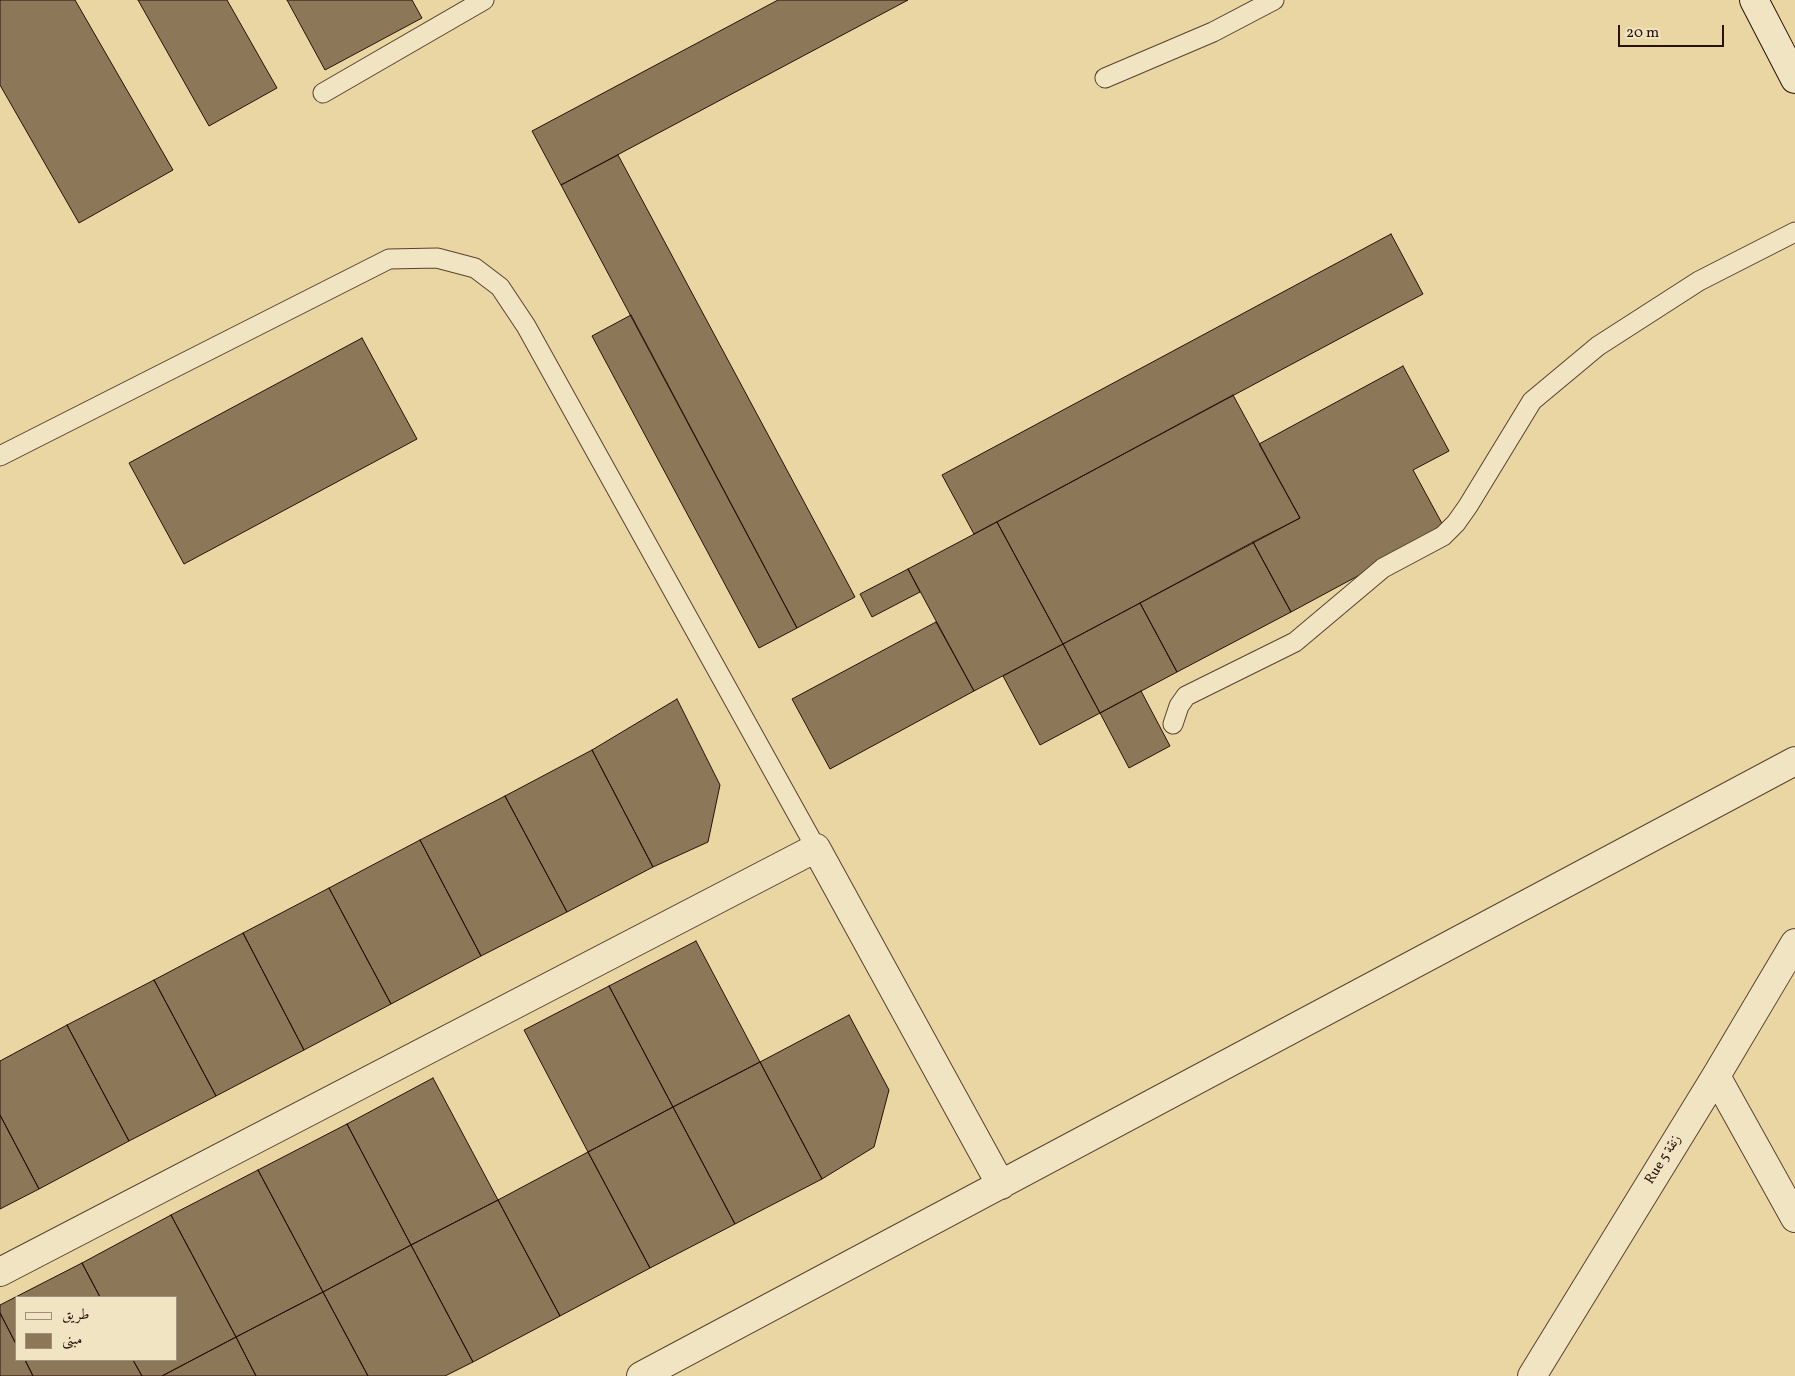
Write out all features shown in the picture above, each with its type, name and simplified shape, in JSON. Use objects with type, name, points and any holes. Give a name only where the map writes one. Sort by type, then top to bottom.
[{"type":"street","points":[[1754,0],[1795,78]]},
{"type":"street","points":[[641,1376],[1795,762]]},
{"type":"street","points":[[0,1272],[816,848],[1001,1185]]},
{"type":"street","name":"Rue 5 زنقة","points":[[1532,1376],[1716,1076],[1795,943]]},
{"type":"street","points":[[1716,1076],[1795,1218]]},
{"type":"lane","points":[[323,93],[484,0]]},
{"type":"lane","points":[[1105,78],[1213,32],[1274,0]]},
{"type":"lane","points":[[1173,724],[1179,706],[1186,696],[1294,642],[1383,568],[1443,536],[1456,524],[1468,506],[1532,401],[1598,346],[1699,280],[1795,232]]},
{"type":"lane","points":[[0,456],[389,259],[438,258],[475,268],[500,287],[526,326],[816,848]]},
{"type":"building","points":[[0,0],[75,0],[173,170],[79,223],[0,85]]},
{"type":"building","points":[[138,0],[227,0],[277,88],[209,126]]},
{"type":"building","points":[[287,0],[412,0],[422,18],[325,70]]},
{"type":"building","points":[[778,0],[908,0],[561,185],[532,131]]},
{"type":"building","points":[[618,155],[855,597],[797,628],[561,185]]},
{"type":"building","points":[[1391,234],[1423,294],[974,534],[942,475]]},
{"type":"building","points":[[631,315],[797,628],[759,648],[592,336]]},
{"type":"building","points":[[362,338],[417,439],[184,564],[129,463]]},
{"type":"building","points":[[1403,366],[1449,451],[1413,470],[1445,529],[1291,612],[1253,542],[1300,518],[1259,444]]},
{"type":"building","points":[[1233,395],[1300,518],[1063,644],[997,522]]},
{"type":"building","points":[[997,522],[1063,644],[974,691],[908,569]]},
{"type":"building","points":[[1253,542],[1291,612],[1177,672],[1140,603]]},
{"type":"building","points":[[908,569],[920,592],[872,617],[860,594]]},
{"type":"building","points":[[1140,603],[1177,672],[1100,713],[1063,644]]},
{"type":"building","points":[[936,622],[974,691],[830,769],[792,699]]},
{"type":"building","points":[[1063,644],[1100,713],[1040,745],[1003,676]]},
{"type":"building","points":[[1141,691],[1170,746],[1129,768],[1100,713]]},
{"type":"building","points":[[677,699],[720,785],[708,842],[653,867],[592,750]]},
{"type":"building","points":[[592,750],[653,867],[567,912],[505,796]]},
{"type":"building","points":[[505,796],[567,912],[481,956],[420,840]]},
{"type":"building","points":[[420,840],[481,956],[391,1004],[329,888]]},
{"type":"building","points":[[329,888],[391,1004],[304,1050],[243,933]]},
{"type":"building","points":[[243,933],[304,1050],[216,1096],[154,980]]},
{"type":"building","points":[[696,941],[760,1062],[673,1107],[609,986]]},
{"type":"building","points":[[154,980],[216,1096],[129,1141],[67,1025]]},
{"type":"building","points":[[609,986],[673,1107],[588,1152],[524,1030]]},
{"type":"building","points":[[849,1015],[889,1090],[874,1147],[822,1179],[760,1062]]},
{"type":"building","points":[[67,1025],[129,1141],[39,1189],[0,1115],[0,1061]]},
{"type":"building","points":[[760,1062],[822,1179],[735,1224],[673,1107]]},
{"type":"building","points":[[433,1078],[498,1200],[411,1245],[347,1124]]},
{"type":"building","points":[[673,1107],[735,1224],[650,1268],[588,1152]]},
{"type":"building","points":[[0,1115],[39,1189],[0,1209]]},
{"type":"building","points":[[347,1124],[411,1245],[323,1292],[258,1170]]},
{"type":"building","points":[[588,1152],[650,1268],[560,1316],[498,1200]]},
{"type":"building","points":[[258,1170],[323,1292],[236,1337],[171,1215]]},
{"type":"building","points":[[498,1200],[560,1316],[473,1362],[411,1245]]},
{"type":"building","points":[[171,1215],[236,1337],[162,1376],[142,1376],[134,1361],[178,1361],[178,1296],[99,1296],[82,1263]]},
{"type":"building","points":[[411,1245],[473,1362],[445,1376],[368,1376],[323,1292]]},
{"type":"building","points":[[82,1263],[99,1296],[18,1296]]},
{"type":"building","points":[[323,1292],[368,1376],[256,1376],[236,1337]]},
{"type":"building","points":[[15,1297],[15,1342],[0,1313],[0,1305]]},
{"type":"building","points":[[0,1313],[15,1342],[15,1361],[26,1361],[33,1376],[0,1376]]},
{"type":"building","points":[[236,1337],[256,1376],[162,1376]]},
{"type":"building","points":[[26,1361],[134,1361],[142,1376],[33,1376]]}]
